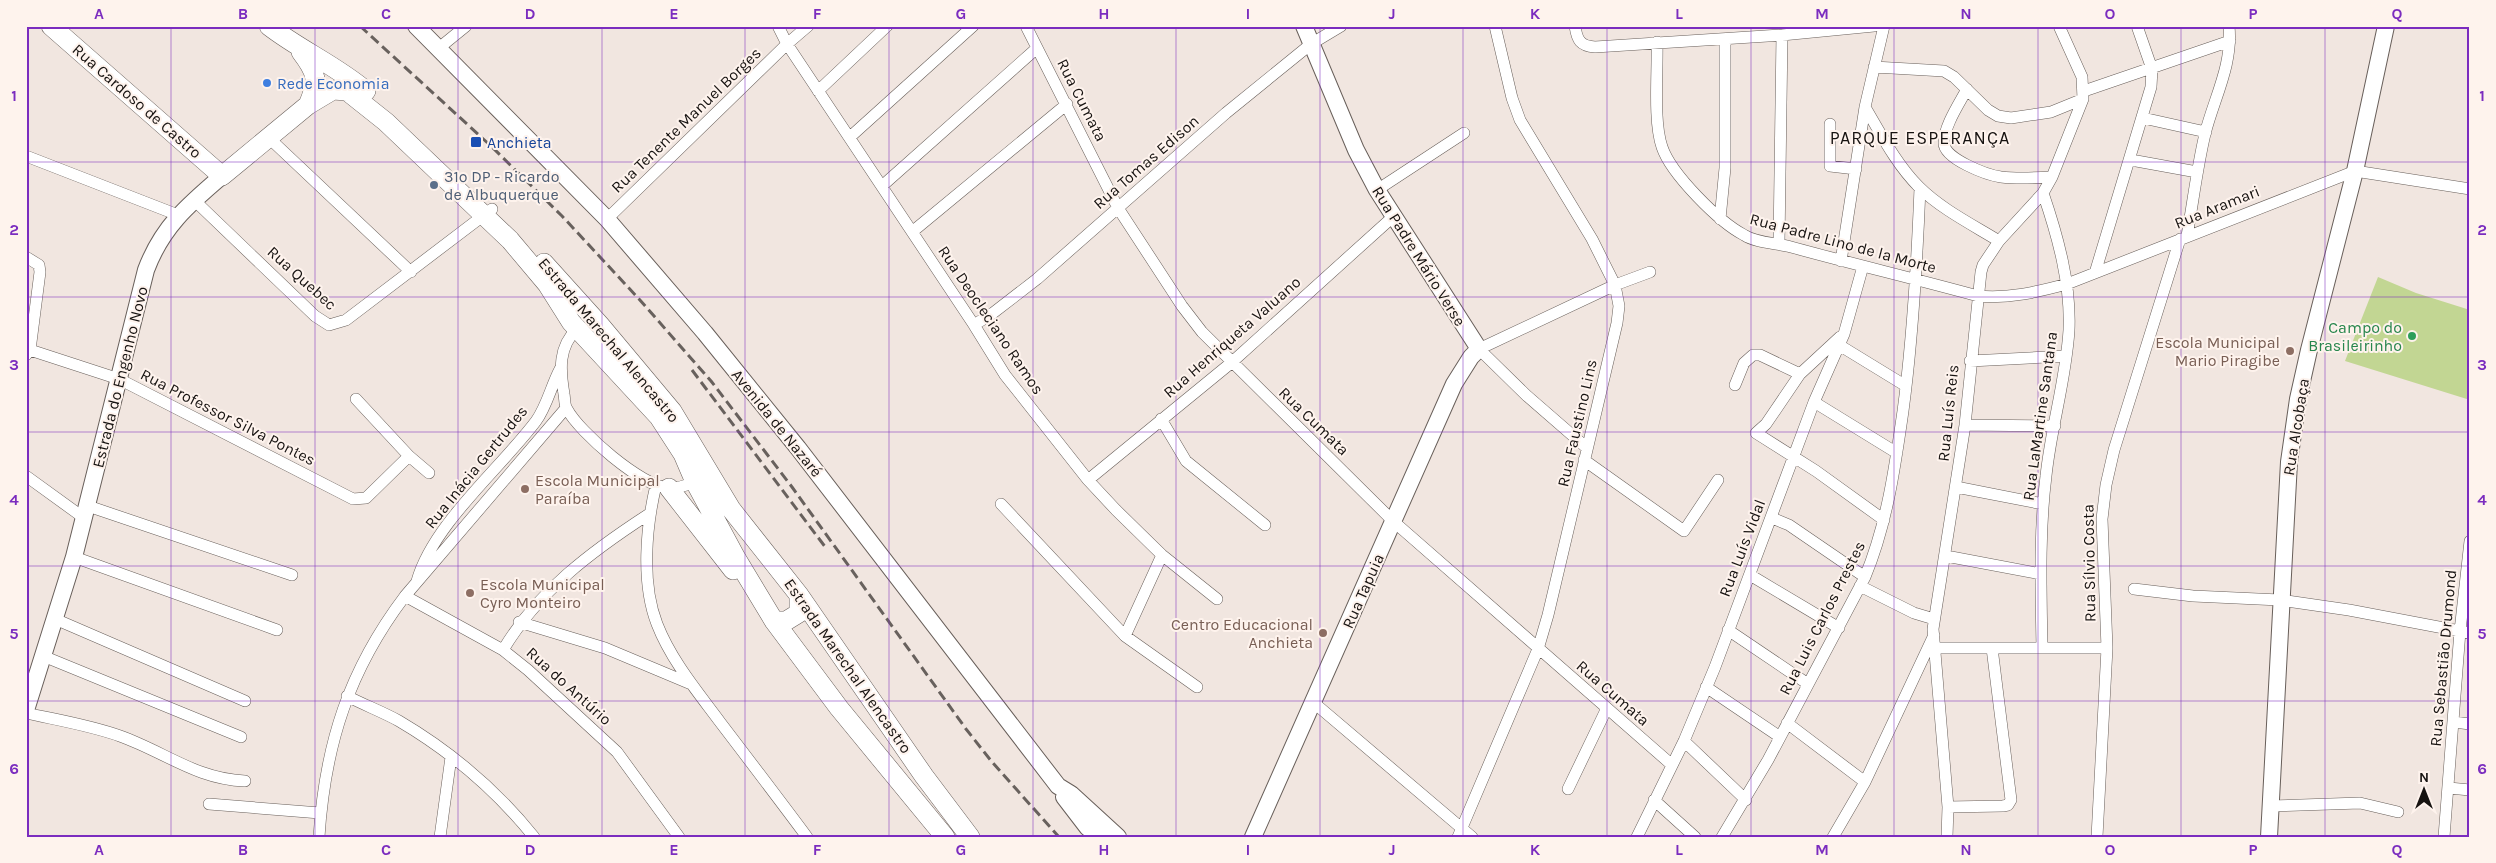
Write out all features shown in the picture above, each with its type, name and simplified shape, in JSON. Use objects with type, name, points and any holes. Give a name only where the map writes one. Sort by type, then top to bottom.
[{"type":"main road","name":"Rua Cardoso de Castro","points":[[51,26],[222,176]]},
{"type":"main road","name":"Estrada Marechal Alencastro","points":[[269,26],[298,48],[359,86],[489,212],[600,325],[672,411],[731,509],[799,595],[924,776],[970,837]]},
{"type":"main road","name":"Avenida de Nazaré","points":[[416,26],[607,219],[705,333],[798,448],[1058,786],[1071,794],[1118,837]]},
{"type":"main road","name":"Rua Padre Mário Verse","points":[[1304,26],[1356,150],[1377,190],[1395,215],[1479,349]]},
{"type":"main road","name":"Rua Alcobaça","points":[[2269,837],[2280,600],[2289,462],[2298,399],[2355,170],[2386,26]]},
{"type":"main road","points":[[298,48],[315,72],[315,86],[308,105]]},
{"type":"main road","name":"Estrada Marechal Alencastro","points":[[308,105],[334,90],[347,91],[386,122],[489,212],[538,272],[577,329],[659,417],[683,454],[695,482],[757,595],[774,620],[862,738],[945,837]]},
{"type":"main road","name":"Estrada do Engenho Novo","points":[[27,705],[74,557],[146,270],[157,242],[178,215],[194,200],[308,105]]},
{"type":"main road","points":[[577,329],[588,324],[600,325]]},
{"type":"main road","name":"Rua Tapuia","points":[[1254,837],[1454,384],[1471,357],[1479,349]]},
{"type":"main road","points":[[662,487],[725,562],[757,595]]},
{"type":"main road","points":[[774,620],[786,621],[799,614],[801,606],[799,595]]},
{"type":"main road","points":[[812,670],[813,658],[818,650],[829,648],[837,651]]},
{"type":"main road","name":"Estrada Marechal Alencastro","points":[[862,738],[890,784],[934,837]]},
{"type":"main road","points":[[1058,786],[1075,813],[1099,837]]},
{"type":"street","points":[[439,48],[466,26]]},
{"type":"street","name":"Rua Deocleciano Ramos","points":[[778,26],[787,44],[974,325],[1005,375],[1088,480],[1162,555],[1217,599]]},
{"type":"street","name":"Rua Tenente Manuel Borges","points":[[607,219],[787,44],[808,26]]},
{"type":"street","points":[[818,91],[887,26]]},
{"type":"street","points":[[850,137],[973,26]]},
{"type":"street","name":"Rua Cumata","points":[[1026,26],[1118,208],[1182,306],[1202,332],[1231,363],[1393,521],[1606,710],[1672,765]]},
{"type":"street","name":"Rua Tomas Edison","points":[[974,325],[1037,279],[1226,113],[1311,44],[1341,26]]},
{"type":"street","name":"Rua Faustino Lins","points":[[1460,832],[1538,649],[1548,615],[1617,323],[1619,306],[1615,285],[1592,239],[1520,120],[1512,98],[1495,26]]},
{"type":"street","points":[[1575,26],[1577,39],[1588,46],[1725,39],[1874,26]]},
{"type":"street","points":[[1841,261],[1866,106],[1884,26]]},
{"type":"street","points":[[2059,26],[2075,60],[2083,95]]},
{"type":"street","points":[[2095,273],[2131,160],[2151,87],[2152,69],[2137,26]]},
{"type":"street","name":"Rua Sílvio Costa","points":[[2097,837],[2107,648],[2102,518],[2106,485],[2114,450],[2184,238],[2206,132],[2227,66],[2230,41],[2229,26]]},
{"type":"street","points":[[1779,244],[1782,35]]},
{"type":"street","points":[[1720,219],[1726,168],[1725,39]]},
{"type":"street","points":[[1874,67],[1944,72],[1954,77],[1988,110],[1998,116],[2010,118],[2051,112],[2083,95],[2230,41]]},
{"type":"street","name":"Rua Padre Lino de la Morte","points":[[1657,42],[1659,128],[1662,146],[1668,160],[1680,176],[1720,219],[1745,237],[1779,244],[1978,296]]},
{"type":"street","points":[[882,186],[1037,48]]},
{"type":"street","points":[[1967,89],[1945,135],[1944,145],[1948,153],[1983,172],[2000,177],[2052,177]]},
{"type":"street","name":"Rua Luís Reis","points":[[1947,837],[1948,807],[1934,619],[1946,556],[1965,425],[1970,361],[1983,265],[1999,241],[2042,193],[2052,177],[2083,95]]},
{"type":"street","points":[[912,232],[1067,104]]},
{"type":"street","points":[[1866,106],[1902,168],[1920,188],[1937,202],[1999,241]]},
{"type":"street","points":[[2143,118],[2206,132]]},
{"type":"street","points":[[1830,124],[1830,166],[1856,169]]},
{"type":"street","points":[[1377,190],[1464,133]]},
{"type":"street","points":[[269,138],[411,272]]},
{"type":"street","points":[[26,156],[178,215]]},
{"type":"street","points":[[2131,160],[2197,172]]},
{"type":"street","points":[[2355,170],[2470,189]]},
{"type":"street","name":"Rua Aramari","points":[[1978,296],[1995,298],[2029,294],[2067,284],[2355,170]]},
{"type":"street","name":"Rua Luis Carlos Prestes","points":[[1722,837],[1746,800],[1839,628],[1877,546],[1898,453],[1917,279],[1920,188]]},
{"type":"street","name":"Rua LaMartine Santana","points":[[2042,193],[2067,284],[2069,316],[2066,356],[2055,426],[2049,451],[2043,504],[2041,574],[2042,647]]},
{"type":"street","name":"Rua Quebec","points":[[194,200],[315,316],[329,325],[346,320],[489,212]]},
{"type":"street","name":"Rua Henriqueta Valuano","points":[[1088,480],[1231,363],[1395,215]]},
{"type":"street","points":[[26,257],[39,265],[40,272],[28,352]]},
{"type":"street","name":"Rua Luís Vidal","points":[[1638,837],[1654,800],[1684,741],[1706,687],[1772,518],[1814,402],[1841,340],[1863,266]]},
{"type":"street","points":[[1479,349],[1615,285],[1650,272]]},
{"type":"street","points":[[577,329],[566,344],[560,369],[566,408],[595,441],[634,472],[662,487],[695,482]]},
{"type":"street","points":[[1884,520],[1756,433],[1766,424],[1800,374],[1841,340],[1906,386]]},
{"type":"street","name":"Rua Padre Mário Verse","points":[[1479,349],[1526,395],[1587,448]]},
{"type":"street","name":"Rua Professor Silva Pontes","points":[[28,352],[119,380],[353,500],[366,498],[409,456]]},
{"type":"street","points":[[1735,385],[1744,364],[1753,355],[1760,355],[1800,374]]},
{"type":"street","points":[[1970,361],[2066,356]]},
{"type":"street","name":"Rua Inácia Gertrudes","points":[[416,585],[424,561],[437,541],[535,423],[545,406],[560,369]]},
{"type":"street","points":[[356,399],[409,456],[428,473]]},
{"type":"street","points":[[1814,402],[1898,453]]},
{"type":"street","name":"Rua Inácia Gertrudes","points":[[319,837],[320,813],[330,754],[347,696],[380,628],[405,596],[566,408]]},
{"type":"street","points":[[1161,420],[1186,461],[1264,525]]},
{"type":"street","points":[[1965,425],[2055,426]]},
{"type":"street","points":[[1584,460],[1684,531],[1718,480]]},
{"type":"street","points":[[26,476],[86,512],[292,575]]},
{"type":"street","points":[[662,487],[649,514],[647,546],[650,597],[656,623],[665,642],[691,684],[807,837]]},
{"type":"street","points":[[1956,487],[2043,504]]},
{"type":"street","points":[[1001,504],[1124,636],[1197,687]]},
{"type":"street","points":[[502,650],[519,622],[587,556],[649,514]]},
{"type":"street","points":[[1772,518],[1788,525],[1862,581],[1914,613],[1934,619]]},
{"type":"street","points":[[437,541],[447,549]]},
{"type":"street","name":"Rua Sebastião Drumond","points":[[2444,837],[2454,722],[2465,632],[2470,542]]},
{"type":"street","points":[[1124,636],[1162,555]]},
{"type":"street","points":[[1946,556],[2041,574]]},
{"type":"street","points":[[74,557],[278,630]]},
{"type":"street","points":[[1750,574],[1839,628]]},
{"type":"street","points":[[2134,589],[2194,596],[2280,600],[2349,610],[2465,632]]},
{"type":"street","name":"Rua do Antúrio","points":[[405,596],[502,650],[584,720],[617,752],[679,837]]},
{"type":"street","points":[[55,619],[245,701]]},
{"type":"street","points":[[519,622],[605,648],[691,684]]},
{"type":"street","points":[[1728,630],[1808,684]]},
{"type":"street","points":[[1833,837],[1865,782],[1934,635]]},
{"type":"street","points":[[1935,648],[2107,648]]},
{"type":"street","points":[[1948,807],[2003,806],[2008,805],[2011,800],[1992,648]]},
{"type":"street","points":[[43,656],[241,737]]},
{"type":"street","points":[[1706,687],[1780,737]]},
{"type":"street","points":[[347,696],[399,721],[451,758],[482,782],[534,837]]},
{"type":"street","points":[[1313,702],[1460,832],[1472,837]]},
{"type":"street","points":[[27,705],[157,750],[204,774],[223,780],[246,781]]},
{"type":"street","points":[[1568,789],[1606,710]]},
{"type":"street","points":[[2454,722],[2470,724]]},
{"type":"street","points":[[1787,723],[1865,782]]},
{"type":"street","points":[[1684,741],[1746,800]]},
{"type":"street","points":[[440,837],[451,758]]},
{"type":"street","points":[[2449,788],[2470,790]]},
{"type":"street","points":[[1654,800],[1696,837]]},
{"type":"street","points":[[2270,806],[2360,803],[2398,812]]},
{"type":"street","points":[[209,804],[320,813]]},
{"type":"green space","name":"Campo do Brasileirinho","points":[[2378,277],[2416,293],[2470,310],[2470,400],[2345,361]]},
{"type":"railway","points":[[360,26],[492,147],[562,216],[639,299],[711,381],[792,487],[966,729],[992,762],[1059,837]]},
{"type":"railway","points":[[692,370],[826,548]]},
{"type":"place","name":"Rede Economia","points":[[267,83]]},
{"type":"place","name":"Anchieta","points":[[476,142]]},
{"type":"place","name":"31º DP - Ricardo de Albuquerque","points":[[434,185]]},
{"type":"place","name":"Campo do Brasileirinho","points":[[2412,336]]},
{"type":"place","name":"Escola Municipal Mario Piragibe","points":[[2290,351]]},
{"type":"place","name":"Escola Municipal Paraíba","points":[[525,489]]},
{"type":"place","name":"Escola Municipal Cyro Monteiro","points":[[470,593]]},
{"type":"place","name":"Centro Educacional Anchieta","points":[[1323,633]]},
{"type":"district","name":"PARQUE ESPERANÇA","points":[[1920,138]]}]
